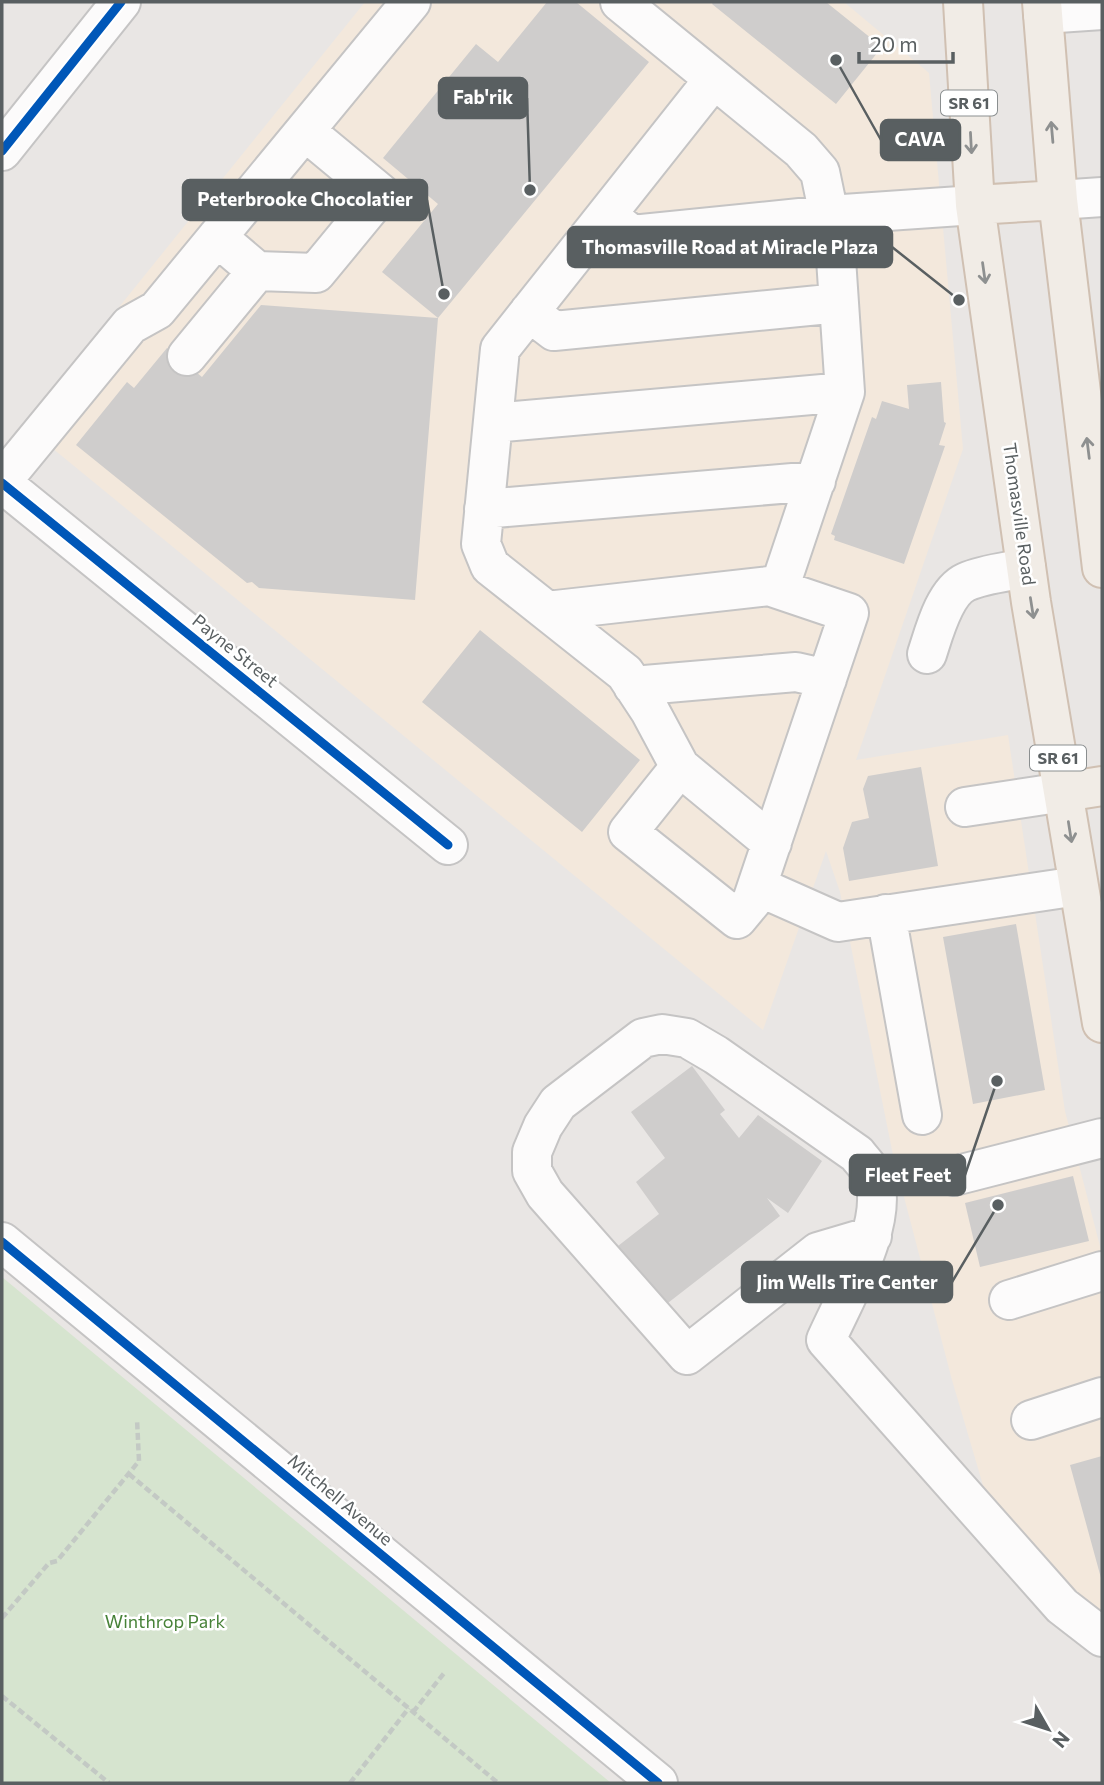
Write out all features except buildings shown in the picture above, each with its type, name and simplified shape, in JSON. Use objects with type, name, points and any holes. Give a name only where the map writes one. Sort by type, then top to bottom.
[{"type":"main road","name":"Thomasville Road","points":[[962,2],[975,205],[1026,568],[1102,1023]]},
{"type":"main road","points":[[1042,8],[1058,200],[1102,568]]},
{"type":"main road","points":[[975,205],[1058,200]]},
{"type":"main road","points":[[1064,792],[1102,786]]},
{"type":"street","points":[[2,151],[121,2]]},
{"type":"street","points":[[2,482],[130,325],[157,310],[411,2]]},
{"type":"street","points":[[620,2],[805,154],[820,172],[835,244],[845,392],[779,589]]},
{"type":"street","points":[[1042,8],[1097,8]]},
{"type":"street","points":[[714,79],[500,349],[481,544],[490,566],[625,673],[650,710],[680,767],[772,843]]},
{"type":"street","points":[[217,237],[257,271],[316,273],[381,194],[305,131]]},
{"type":"street","points":[[1058,200],[1102,197]]},
{"type":"street","points":[[607,215],[632,235],[828,215],[975,205]]},
{"type":"street","points":[[187,356],[257,271]]},
{"type":"street","points":[[530,312],[554,331],[839,303]]},
{"type":"street","points":[[493,424],[845,392]]},
{"type":"street","points":[[484,509],[816,481]]},
{"type":"street","name":"Payne Street","points":[[2,482],[449,845]]},
{"type":"street","points":[[927,654],[938,621],[952,593],[965,582],[1026,568]]},
{"type":"street","points":[[547,611],[769,586],[849,613],[752,901],[737,919],[628,832],[680,767]]},
{"type":"street","points":[[633,686],[796,672],[827,679]]},
{"type":"street","points":[[965,807],[1064,792]]},
{"type":"street","points":[[757,887],[838,922],[1078,886]]},
{"type":"street","points":[[886,914],[922,1115]]},
{"type":"street","points":[[872,1236],[818,1252],[687,1355],[545,1194],[532,1171],[532,1152],[543,1126],[558,1103],[643,1038],[662,1034],[687,1038],[716,1055],[857,1154],[873,1175],[879,1200],[872,1236],[826,1340],[1062,1605],[1102,1637]]},
{"type":"street","points":[[954,1176],[1102,1138]]},
{"type":"street","name":"Mitchell Avenue","points":[[2,1242],[658,1783]]},
{"type":"street","points":[[1009,1300],[1102,1271]]},
{"type":"street","points":[[1031,1420],[1102,1397]]},
{"type":"path","points":[[2,1618],[49,1563],[57,1561],[139,1461],[137,1419]]},
{"type":"path","points":[[129,1474],[498,1783]]},
{"type":"path","points":[[350,1783],[445,1672]]},
{"type":"path","points":[[2,1696],[101,1781],[109,1783]]},
{"type":"shaded area","points":[[365,2],[844,2],[929,73],[963,449],[856,760],[1008,735],[1065,1111],[1102,1254],[1102,1623],[990,1509],[952,1380],[893,1155],[840,892],[826,851],[763,1030],[24,425]]},
{"type":"green space","name":"Winthrop Park","points":[[2,1277],[611,1783],[2,1783]]},
{"type":"cycle path","points":[[2,151],[121,2]]},
{"type":"cycle path","points":[[2,483],[448,845]]},
{"type":"cycle path","points":[[2,1242],[658,1783]]},
{"type":"place","name":"CAVA","points":[[836,60]]},
{"type":"place","name":"Fab'rik","points":[[530,190]]},
{"type":"place","name":"Peterbrooke Chocolatier","points":[[444,294]]},
{"type":"place","name":"Thomasville Road at Miracle Plaza","points":[[959,300]]},
{"type":"place","name":"Fleet Feet","points":[[997,1081]]},
{"type":"place","name":"Jim Wells Tire Center","points":[[998,1205]]}]
